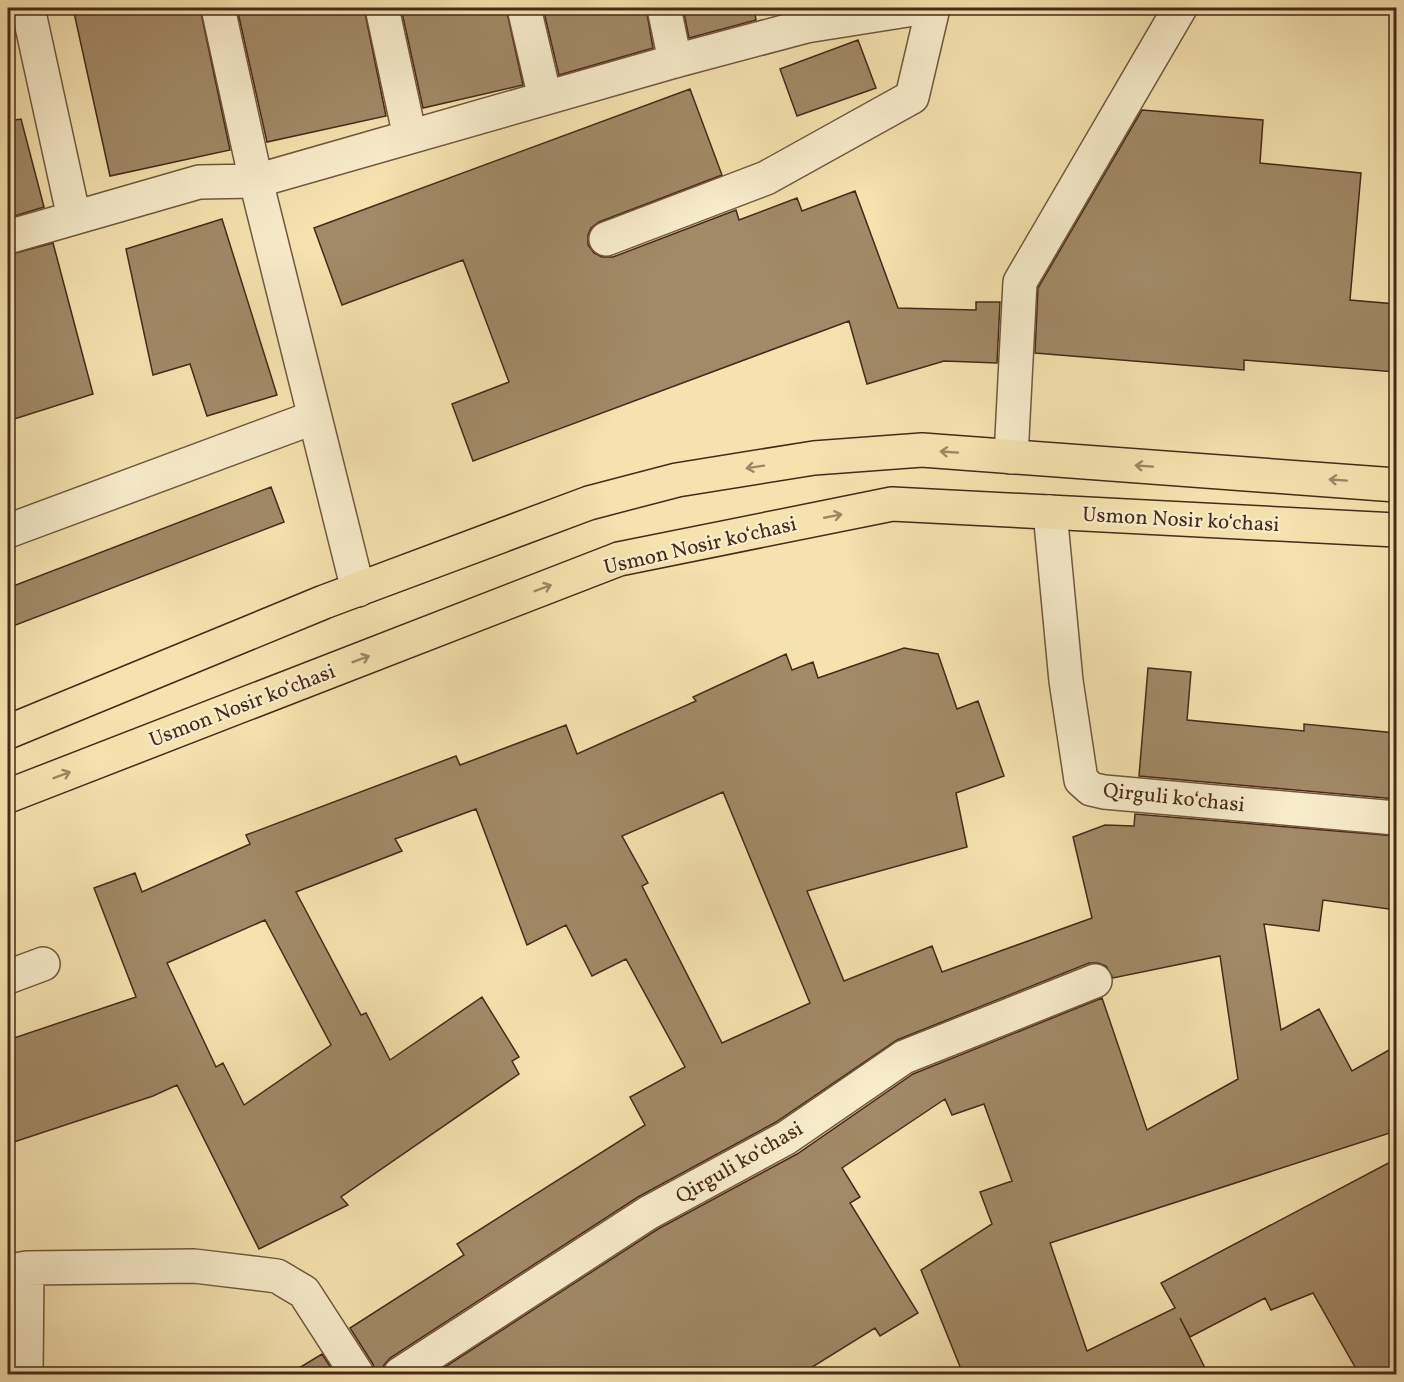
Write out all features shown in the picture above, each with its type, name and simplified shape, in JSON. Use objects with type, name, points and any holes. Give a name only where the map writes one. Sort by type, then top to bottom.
[{"type":"main road","points":[[8,732],[358,590],[589,503],[677,480],[814,458],[910,451],[1396,485]]},
{"type":"main road","name":"Usmon Nosir ko‘chasi","points":[[8,796],[619,559],[892,504],[1396,530]]},
{"type":"street","points":[[28,8],[74,218]]},
{"type":"street","points":[[218,8],[256,181],[358,590]]},
{"type":"street","points":[[382,8],[410,137]]},
{"type":"street","points":[[524,8],[545,98]]},
{"type":"street","points":[[664,8],[675,61]]},
{"type":"street","points":[[8,237],[199,182],[256,181],[675,61],[804,17],[920,8]]},
{"type":"street","points":[[606,239],[766,178],[912,98],[933,8]]},
{"type":"street","points":[[1011,457],[1020,282],[1180,8]]},
{"type":"street","points":[[8,531],[315,417]]},
{"type":"street","name":"Qirguli koʻchasi","points":[[1050,512],[1065,681],[1081,780],[1091,789],[1396,818]]},
{"type":"street","points":[[8,977],[43,964]]},
{"type":"street","name":"Qirguli koʻchasi","points":[[400,1374],[648,1213],[786,1138],[904,1057],[1095,981]]},
{"type":"street","points":[[26,1374],[17,1269],[194,1266],[277,1276],[304,1292],[357,1374]]},
{"type":"building","points":[[73,8],[200,8],[230,150],[110,176]]},
{"type":"building","points":[[237,8],[364,8],[386,116],[267,142]]},
{"type":"building","points":[[401,8],[506,8],[523,85],[423,108]]},
{"type":"building","points":[[543,8],[646,8],[653,48],[559,75]]},
{"type":"building","points":[[683,8],[754,8],[756,20],[689,38]]},
{"type":"building","points":[[858,40],[876,88],[797,116],[780,69]]},
{"type":"building","points":[[690,89],[722,175],[599,222],[591,228],[588,235],[588,245],[594,253],[602,257],[613,257],[736,210],[739,220],[797,198],[802,211],[855,191],[898,308],[976,310],[976,302],[1000,302],[997,363],[944,361],[867,384],[849,321],[473,461],[452,404],[509,382],[463,260],[342,305],[314,228]]},
{"type":"building","points":[[1142,110],[1263,120],[1260,163],[1361,173],[1350,300],[1396,304],[1396,372],[1244,360],[1244,370],[1035,353],[1038,288]]},
{"type":"building","points":[[21,119],[44,207],[8,218],[8,121]]},
{"type":"building","points":[[222,219],[277,395],[207,416],[190,364],[153,375],[126,249]]},
{"type":"building","points":[[53,243],[93,394],[8,421],[8,255]]},
{"type":"building","points":[[271,487],[284,522],[8,628],[8,588]]},
{"type":"building","points":[[904,648],[938,654],[957,709],[978,701],[1004,776],[956,793],[967,847],[807,891],[844,981],[932,946],[942,972],[1092,918],[1073,837],[1105,825],[1134,826],[1135,814],[1396,836],[1396,910],[1323,900],[1319,931],[1264,924],[1281,1030],[1319,1009],[1352,1071],[1396,1046],[1396,1131],[1050,1243],[1087,1351],[1175,1308],[1161,1283],[1396,1159],[1396,1374],[1359,1374],[1313,1293],[1271,1310],[1265,1298],[1190,1337],[1180,1318],[1208,1374],[963,1374],[921,1270],[992,1224],[980,1192],[1012,1181],[984,1104],[952,1115],[945,1099],[842,1168],[860,1197],[850,1203],[918,1313],[880,1336],[875,1328],[801,1374],[434,1374],[658,1229],[797,1154],[913,1074],[1102,998],[1147,1130],[1238,1079],[1220,956],[1113,978],[1106,966],[1089,963],[897,1040],[776,1122],[638,1197],[390,1358],[381,1374],[375,1374],[373,1364],[350,1328],[464,1255],[457,1244],[645,1125],[630,1097],[685,1067],[626,959],[592,976],[566,925],[527,945],[476,809],[395,839],[402,851],[296,892],[361,1015],[366,1013],[390,1060],[482,997],[519,1057],[512,1061],[519,1074],[341,1197],[348,1205],[259,1249],[177,1085],[153,1096],[8,1144],[8,1040],[136,997],[94,888],[135,873],[142,892],[250,844],[246,835],[456,756],[460,765],[566,725],[577,754],[696,701],[693,697],[786,654],[792,670],[813,662],[818,678]],"holes":[[[723,792],[810,1003],[722,1043],[642,886],[648,883],[622,836]],[[265,920],[331,1045],[244,1105],[223,1063],[216,1067],[167,963]]]},
{"type":"building","points":[[1148,668],[1191,672],[1187,720],[1304,731],[1304,724],[1396,733],[1396,799],[1139,776]]},
{"type":"building","points":[[322,1354],[335,1374],[289,1374]]}]
